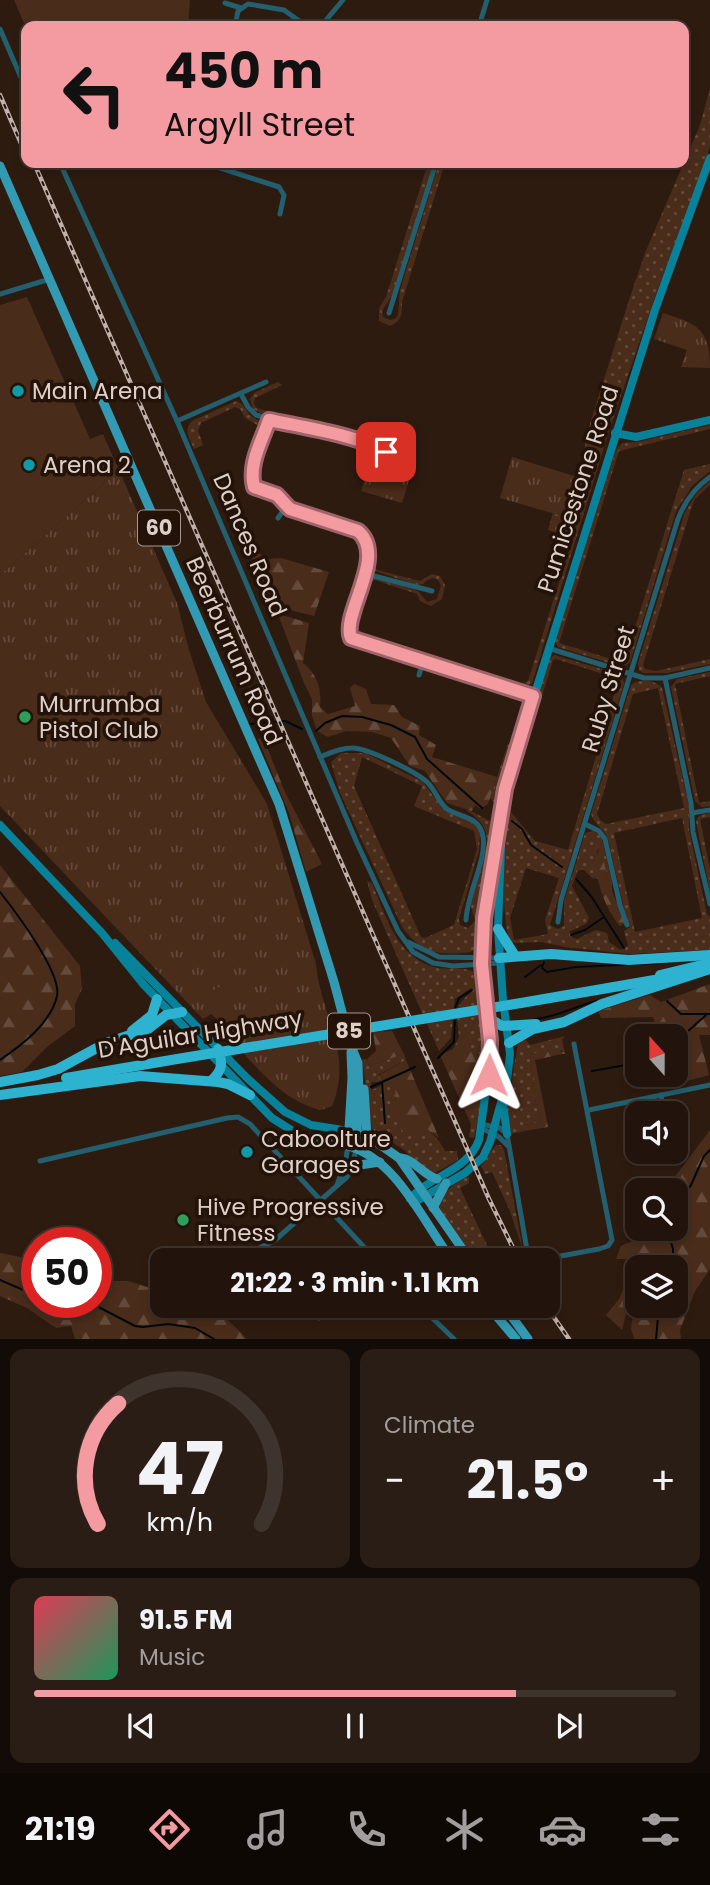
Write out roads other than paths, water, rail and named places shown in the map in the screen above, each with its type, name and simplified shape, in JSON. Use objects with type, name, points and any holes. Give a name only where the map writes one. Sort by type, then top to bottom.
[{"type":"highway","points":[[498,929],[515,956]]},
{"type":"highway","points":[[499,960],[515,956],[551,954],[629,960],[710,955]]},
{"type":"highway","points":[[509,1043],[529,1031],[564,1022],[602,1004],[710,966]]},
{"type":"highway","name":"D'Aguilar Highway","points":[[0,1088],[627,986],[710,966]]},
{"type":"highway","points":[[128,1036],[152,1015],[157,999]]},
{"type":"highway","points":[[0,1095],[58,1069],[106,1043],[148,1029],[176,1012]]},
{"type":"highway","points":[[487,1017],[499,1025],[545,1026]]},
{"type":"highway","points":[[211,1081],[221,1071],[218,1049]]},
{"type":"highway","points":[[0,1082],[19,1085],[139,1076],[228,1083],[250,1096]]},
{"type":"main road","name":"Pumicestone Road","points":[[412,1201],[437,1179],[461,1164],[473,1151],[481,1126],[490,1068],[482,961],[484,918],[505,789],[615,433],[665,281],[710,158]]},
{"type":"main road","name":"Beerburrum Road","points":[[0,166],[285,820],[358,1063],[360,1081],[352,1147]]},
{"type":"main road","points":[[615,433],[636,437],[710,420]]},
{"type":"main road","points":[[0,825],[102,933],[157,999],[218,1049],[271,1100],[293,1118],[318,1127],[367,1136],[384,1145],[399,1158],[461,1248]]},
{"type":"main road","name":"Pumicestone Road","points":[[423,1192],[446,1184],[465,1173],[487,1150],[509,1073],[509,1043],[499,960],[501,846],[498,836]]},
{"type":"main road","points":[[102,933],[108,936],[272,1118],[288,1130],[305,1137],[352,1147],[380,1162],[395,1177],[444,1248]]},
{"type":"main road","name":"Beerburrum Road","points":[[351,1046],[353,1132]]},
{"type":"main road","name":"60","points":[[360,1081],[365,1096],[367,1136]]},
{"type":"main road","points":[[502,1100],[507,1134]]},
{"type":"main road","points":[[399,1158],[407,1158],[427,1176],[437,1179]]},
{"type":"main road","points":[[353,1166],[380,1162]]},
{"type":"main road","points":[[433,1208],[446,1184]]},
{"type":"main road","points":[[498,1318],[516,1339]]},
{"type":"main road","points":[[513,1318],[528,1339]]},
{"type":"street","points":[[325,21],[343,0]]},
{"type":"street","points":[[481,21],[487,0]]},
{"type":"street","points":[[225,3],[241,8],[254,4],[284,10],[299,21]]},
{"type":"street","points":[[237,21],[241,8]]},
{"type":"street","points":[[0,29],[21,77]]},
{"type":"street","name":"Dances Road","points":[[62,168],[177,421],[320,757],[396,926],[406,941],[439,957],[499,960]]},
{"type":"street","points":[[228,168],[279,187],[284,195],[280,214]]},
{"type":"street","points":[[389,313],[434,168]]},
{"type":"street","points":[[0,294],[50,279]]},
{"type":"street","points":[[177,421],[266,382]]},
{"type":"street","points":[[242,394],[251,411],[269,420],[374,446],[388,457]]},
{"type":"street","points":[[269,420],[255,457],[252,481],[254,487],[277,495],[290,509],[362,533],[366,543],[366,574],[349,636],[356,641],[533,696]]},
{"type":"street","name":"Ruby Street","points":[[558,922],[559,906],[681,512],[694,490],[710,477]]},
{"type":"street","points":[[278,518],[290,509]]},
{"type":"street","points":[[366,574],[432,591]]},
{"type":"street","points":[[548,648],[644,678],[665,678],[710,668]]},
{"type":"street","points":[[419,675],[423,662]]},
{"type":"street","points":[[665,678],[692,813],[693,834],[710,904]]},
{"type":"street","points":[[320,757],[348,748],[367,751],[421,777],[448,809],[477,822],[482,833],[483,849],[467,902],[466,920]]},
{"type":"street","points":[[692,813],[710,810]]},
{"type":"street","points":[[584,824],[599,831],[605,839],[627,925]]},
{"type":"street","points":[[560,1255],[599,1249],[611,1243],[589,1111],[574,1044]]},
{"type":"street","points":[[589,1111],[710,1085]]},
{"type":"street","points":[[661,1095],[662,1101]]},
{"type":"street","points":[[40,1161],[238,1117],[250,1124],[365,1248]]},
{"type":"street","points":[[481,1126],[507,1134],[527,1248]]},
{"type":"street","points":[[494,1130],[508,1146]]},
{"type":"street","points":[[261,1248],[281,1237],[347,1177],[353,1166],[352,1147]]},
{"type":"street","points":[[337,1185],[352,1147]]},
{"type":"street","points":[[432,1318],[454,1339]]},
{"type":"waterway","points":[[316,731],[325,723],[342,716],[362,717],[391,725],[415,737],[427,759],[482,808]]},
{"type":"waterway","points":[[249,724],[285,721],[302,729]]},
{"type":"waterway","points":[[512,821],[522,829],[531,845],[562,867]]},
{"type":"waterway","points":[[576,879],[591,896],[624,948]]},
{"type":"waterway","points":[[0,892],[45,958],[57,986],[57,996],[49,1015],[26,1040],[0,1060]]},
{"type":"waterway","points":[[571,935],[585,930],[604,917]]},
{"type":"waterway","points":[[544,962],[542,968],[547,972],[576,967],[664,963]]},
{"type":"waterway","points":[[525,977],[541,965]]},
{"type":"waterway","points":[[455,1008],[459,998],[472,990]]},
{"type":"waterway","points":[[535,1019],[597,1001]]},
{"type":"waterway","points":[[667,1001],[681,1014],[710,1014]]},
{"type":"waterway","points":[[688,1031],[706,1015]]},
{"type":"waterway","points":[[438,1058],[454,1042],[455,1017]]},
{"type":"waterway","points":[[592,1071],[625,1065]]},
{"type":"waterway","points":[[371,1087],[415,1067]]},
{"type":"waterway","points":[[382,1082],[385,1123]]},
{"type":"waterway","points":[[688,1190],[704,1156],[710,1150]]},
{"type":"waterway","points":[[671,1241],[673,1255]]},
{"type":"waterway","points":[[0,1280],[21,1289]]},
{"type":"waterway","points":[[112,1314],[135,1326],[168,1324],[195,1328],[214,1339]]},
{"type":"waterway","points":[[656,1339],[658,1318]]},
{"type":"railway","points":[[0,95],[21,143]]},
{"type":"railway","points":[[36,168],[489,1199],[513,1248]]},
{"type":"railway","points":[[554,1318],[569,1339]]},
{"type":"place","name":"Main Arena","points":[[18,391]]},
{"type":"place","name":"Arena 2","points":[[29,465]]},
{"type":"place","name":"Murrumba Pistol Club","points":[[25,717]]},
{"type":"place","name":"Caboolture Garages","points":[[247,1152]]},
{"type":"place","name":"Hive Progressive Fitness","points":[[183,1220]]}]
